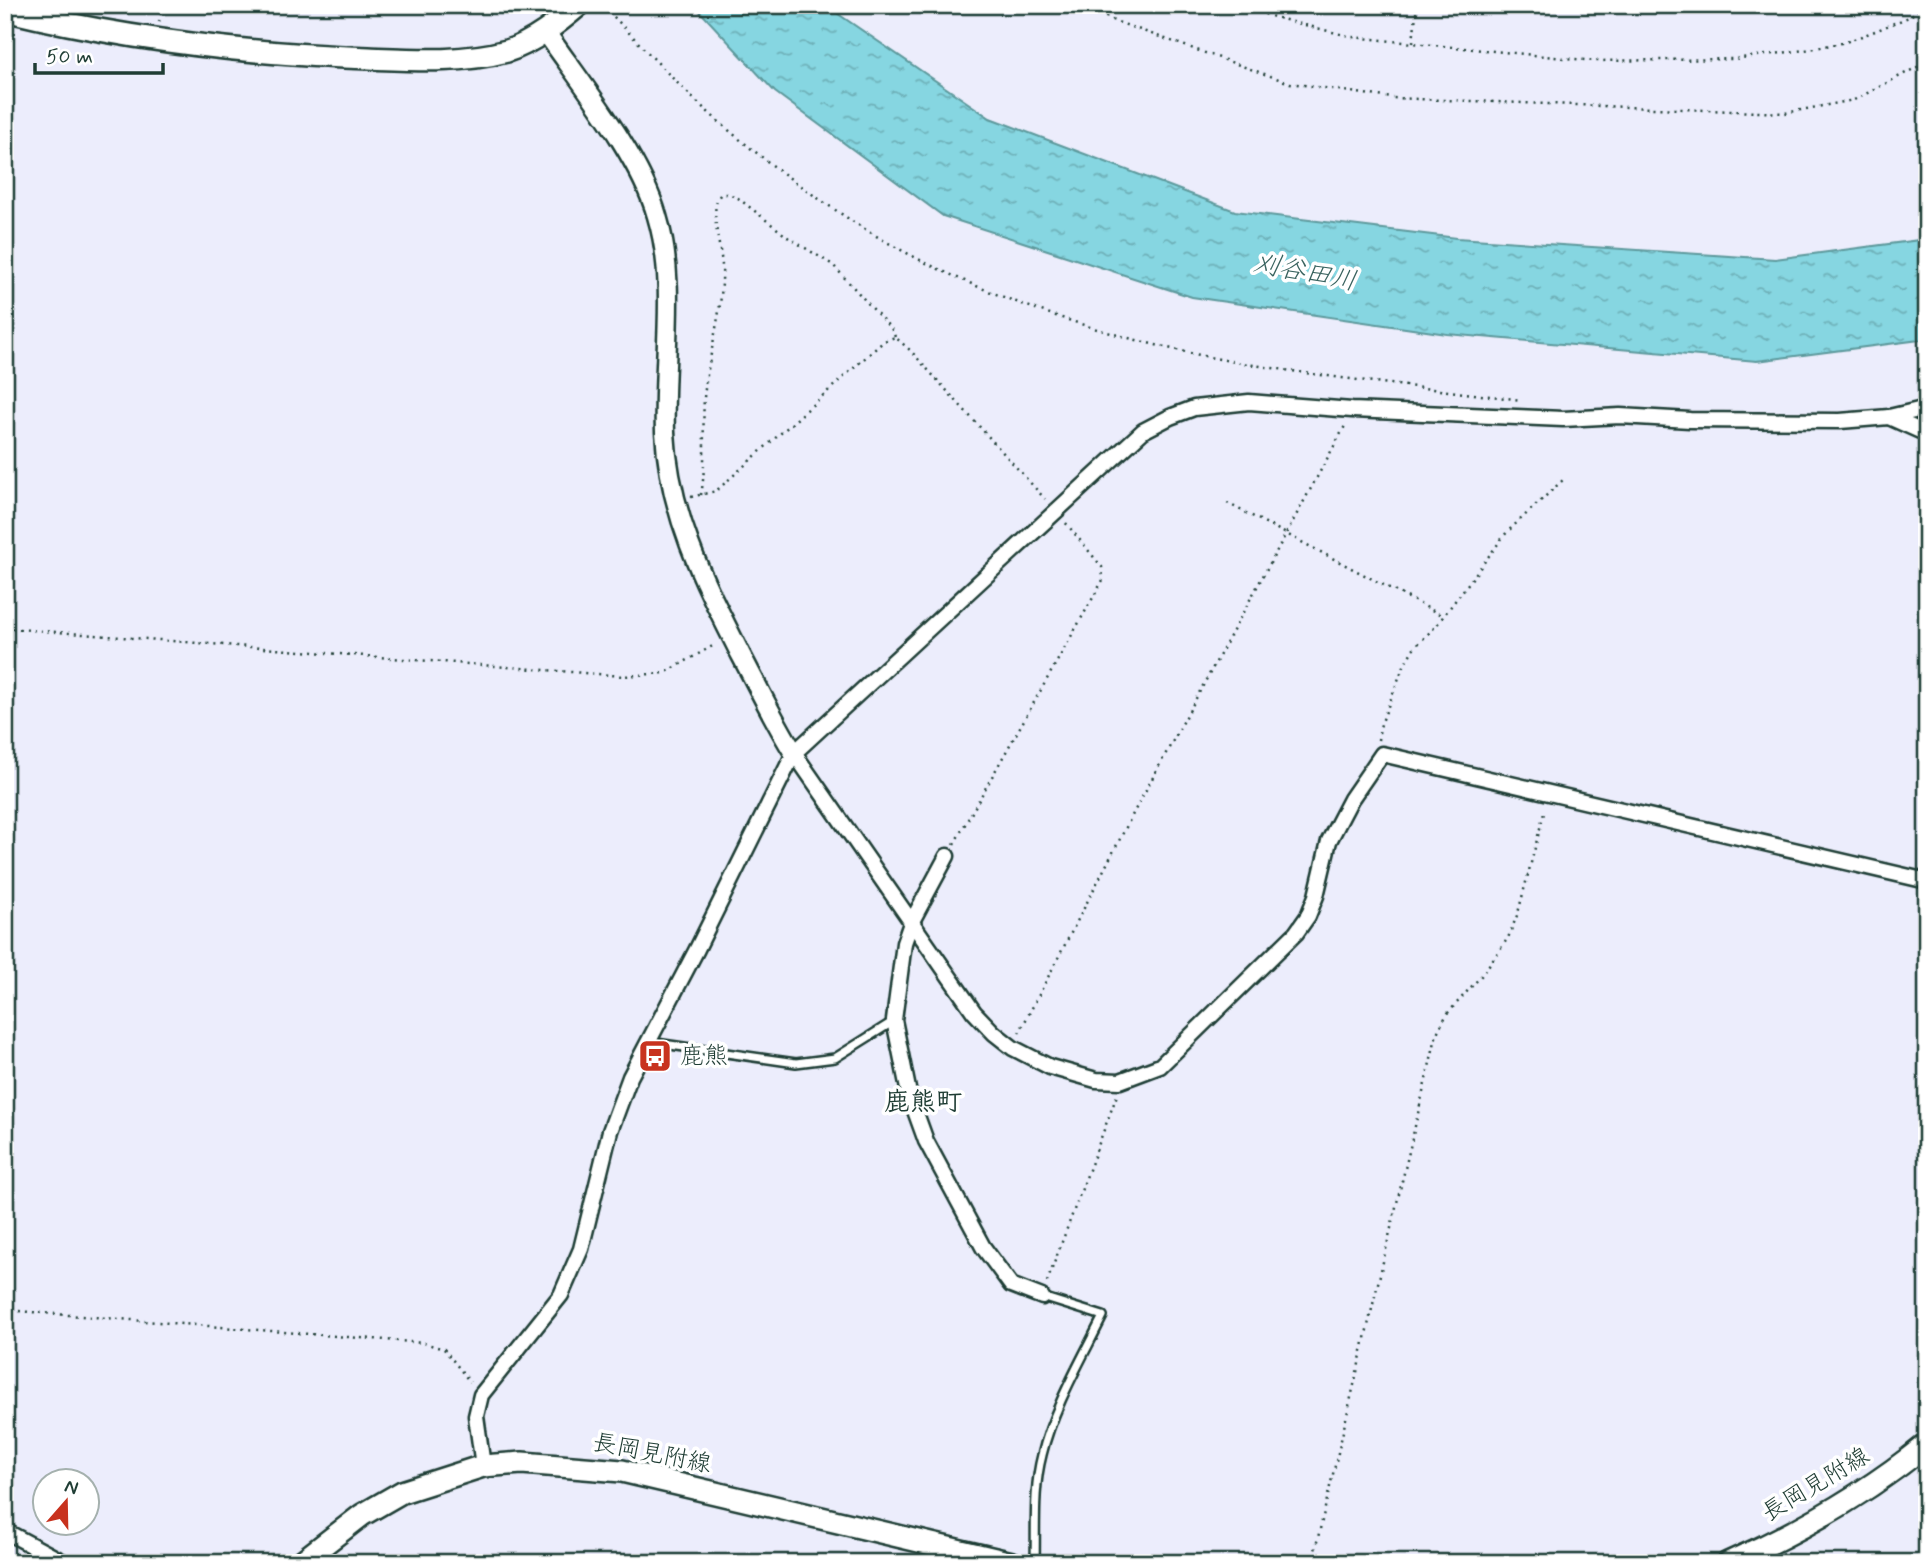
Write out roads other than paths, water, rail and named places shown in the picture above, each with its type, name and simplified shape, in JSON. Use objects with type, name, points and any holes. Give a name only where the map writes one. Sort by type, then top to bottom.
[{"type":"main road","points":[[5,10],[208,47],[347,57],[451,60],[510,50],[545,31],[579,5]]},
{"type":"main road","name":"長岡見附線","points":[[1728,1563],[1820,1518],[1927,1444]]},
{"type":"main road","name":"長岡見附線","points":[[300,1563],[362,1515],[402,1492],[483,1465],[522,1463],[562,1464],[622,1471],[1012,1563]]},
{"type":"street","points":[[545,31],[630,157],[643,180],[657,216],[669,282],[665,430],[670,479],[686,538],[732,635],[794,752],[974,1012],[1013,1048],[1050,1068],[1096,1080],[1120,1081],[1160,1066],[1296,933],[1308,916],[1316,896],[1329,841],[1350,799],[1382,754],[1927,881]]},
{"type":"street","points":[[483,1465],[476,1416],[481,1395],[561,1295],[581,1250],[610,1131],[630,1077],[794,752],[1143,431],[1194,408],[1249,402],[1352,410],[1563,419],[1620,416],[1690,420],[1840,421],[1889,417],[1927,408]]},
{"type":"street","points":[[1889,417],[1927,434]]},
{"type":"street","points":[[947,856],[911,923],[904,943],[894,1020],[909,1094],[926,1141],[983,1247],[1011,1285],[1042,1297]]},
{"type":"street","points":[[5,1531],[65,1563]]},
{"type":"lane","points":[[648,1042],[796,1063],[835,1058],[894,1020]]},
{"type":"lane","points":[[1035,1563],[1038,1474],[1042,1454],[1062,1401],[1103,1316],[1042,1297]]},
{"type":"water","name":"刈谷田川","points":[[694,5],[825,5],[990,118],[1235,211],[1457,238],[1775,259],[1927,239],[1927,339],[1757,361],[1447,334],[1192,297],[943,216],[775,92]]},
{"type":"place","name":"鹿熊","points":[[655,1056]]},
{"type":"district","name":"鹿熊町","points":[[923,1103]]}]
